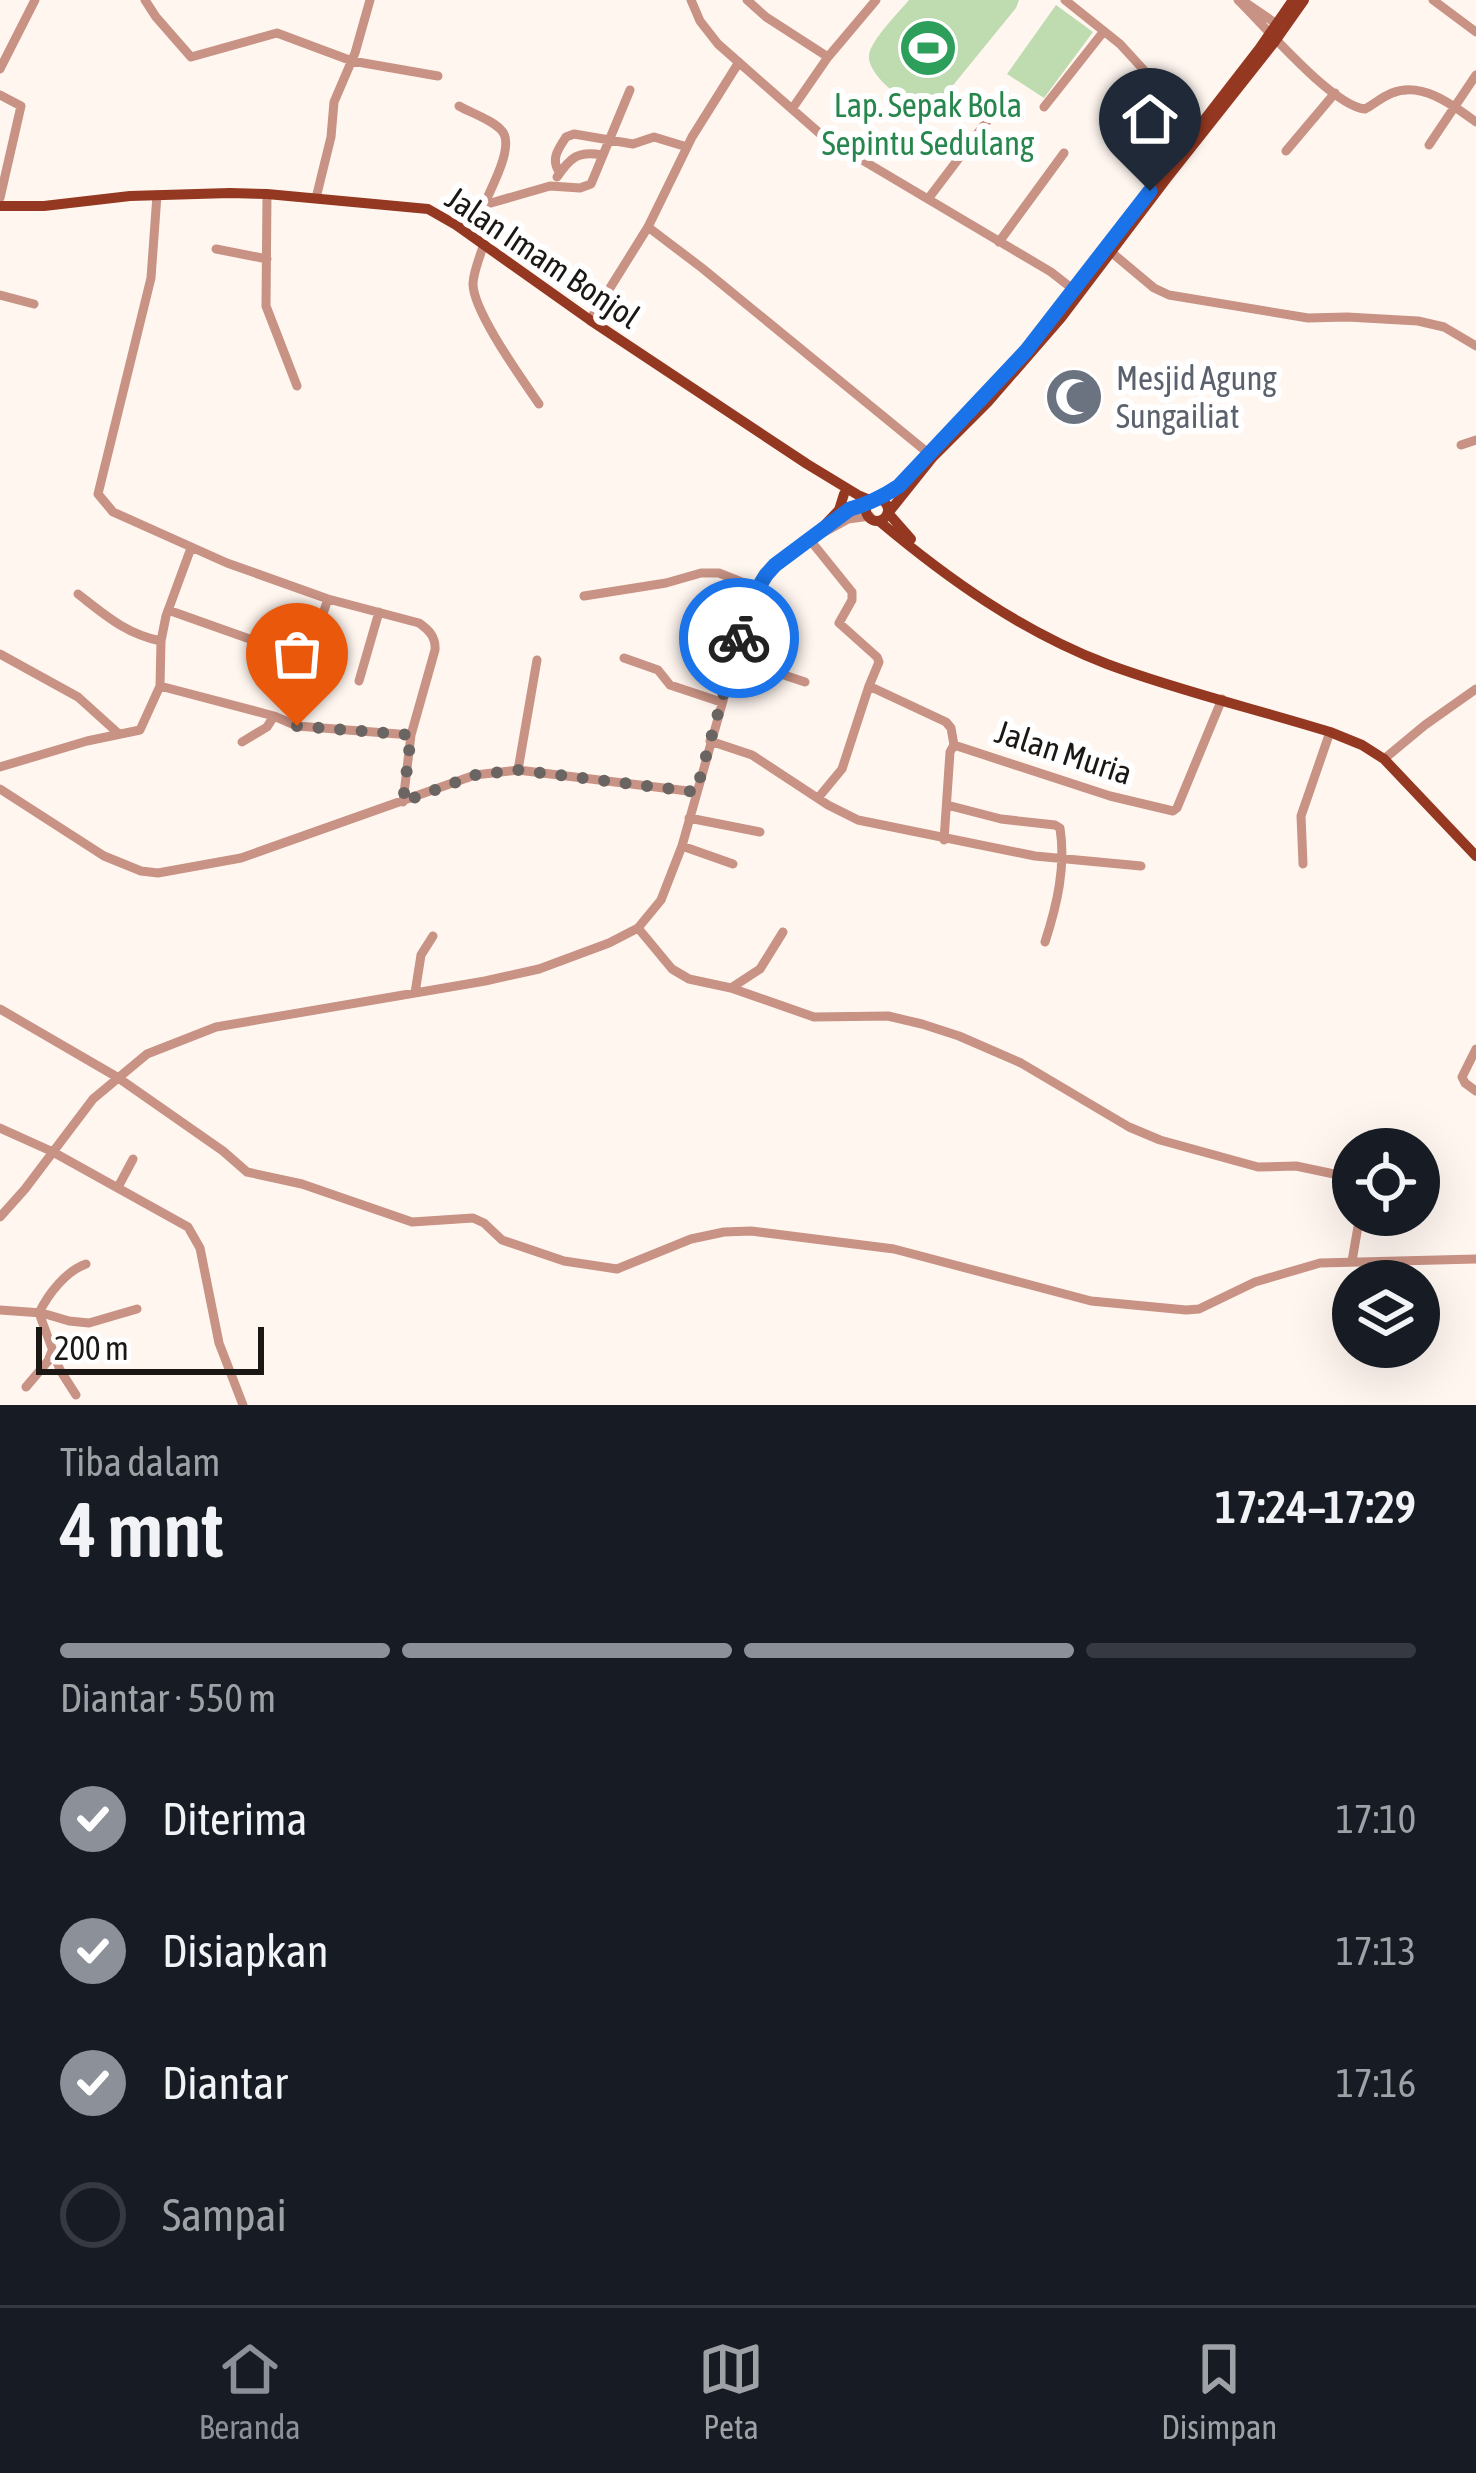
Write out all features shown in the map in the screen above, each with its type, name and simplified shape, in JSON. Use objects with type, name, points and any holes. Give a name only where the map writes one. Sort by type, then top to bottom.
[{"type":"main road","points":[[875,509],[988,402],[1048,334],[1276,31],[1293,0]]},
{"type":"main road","points":[[931,455],[1026,351],[1197,128],[1304,0]]},
{"type":"main road","name":"Jalan Imam Bonjol","points":[[0,202],[44,206],[157,195],[267,194],[428,209],[858,495],[937,568],[1006,615],[1106,663],[1362,745],[1384,759],[1476,856]]},
{"type":"main road","name":"Jalan Imam Bonjol","points":[[807,464],[844,494],[875,509]]},
{"type":"main road","points":[[814,536],[839,510],[844,494]]},
{"type":"street","points":[[0,69],[35,0]]},
{"type":"street","points":[[145,0],[188,56],[277,33],[352,62],[438,76]]},
{"type":"street","points":[[316,198],[334,102],[352,62],[370,0]]},
{"type":"street","points":[[691,0],[708,32],[833,144],[1074,290]]},
{"type":"street","points":[[747,0],[828,57]]},
{"type":"street","points":[[792,109],[872,4],[856,0]]},
{"type":"street","points":[[1065,0],[1120,44],[1197,128]]},
{"type":"street","points":[[1240,0],[1335,93],[1358,109],[1403,90],[1428,93],[1476,122]]},
{"type":"street","points":[[1432,0],[1476,32]]},
{"type":"street","points":[[1044,107],[1104,32]]},
{"type":"street","points":[[590,320],[648,227],[686,147],[739,62]]},
{"type":"street","points":[[1429,145],[1476,75]]},
{"type":"street","points":[[456,225],[484,205],[550,187],[586,187],[630,90]]},
{"type":"street","points":[[1286,151],[1335,93]]},
{"type":"street","points":[[0,95],[21,106],[0,202]]},
{"type":"street","points":[[928,200],[1006,96]]},
{"type":"street","points":[[459,106],[500,129],[505,137],[506,153],[484,205]]},
{"type":"street","points":[[560,173],[554,162],[566,137],[574,134],[633,143],[654,137],[686,147]]},
{"type":"street","points":[[999,242],[1064,153]]},
{"type":"street","points":[[550,187],[573,156],[602,155]]},
{"type":"street","points":[[267,194],[266,306],[296,386]]},
{"type":"street","points":[[157,195],[152,278],[98,494],[113,512],[191,548],[328,599],[418,623],[432,634],[433,662],[411,735],[403,802]]},
{"type":"street","points":[[648,227],[931,455]]},
{"type":"street","points":[[484,244],[473,289],[488,323],[538,404]]},
{"type":"street","points":[[216,250],[267,259]]},
{"type":"street","points":[[1111,252],[1169,295],[1308,318],[1432,323],[1476,346]]},
{"type":"street","points":[[0,295],[34,304]]},
{"type":"street","points":[[1461,445],[1476,440]]},
{"type":"street","points":[[0,1216],[93,1099],[147,1054],[216,1027],[538,969],[638,928],[655,910],[672,876],[757,588],[775,565],[850,509],[875,509]]},
{"type":"street","points":[[814,536],[852,592],[841,627],[877,657],[878,666],[845,762],[818,798]]},
{"type":"street","points":[[0,767],[140,730],[160,686],[161,641],[191,548]]},
{"type":"street","points":[[584,596],[701,573],[719,573],[757,588]]},
{"type":"street","points":[[78,593],[121,628],[161,641]]},
{"type":"street","points":[[168,610],[302,658],[310,652],[328,599]]},
{"type":"street","points":[[359,681],[379,612]]},
{"type":"street","points":[[0,654],[78,697],[119,734]]},
{"type":"street","points":[[624,658],[658,670],[670,686],[721,702]]},
{"type":"street","points":[[733,658],[805,682]]},
{"type":"street","points":[[518,770],[537,660]]},
{"type":"street","points":[[160,686],[297,726],[411,735]]},
{"type":"street","points":[[869,686],[946,722],[954,745]]},
{"type":"street","points":[[1384,759],[1476,689]]},
{"type":"street","name":"Jalan Muria","points":[[944,840],[954,745],[1110,796],[1173,811],[1222,699]]},
{"type":"street","points":[[242,742],[267,727],[274,716]]},
{"type":"street","points":[[1303,864],[1301,816],[1330,732]]},
{"type":"street","points":[[710,741],[752,755],[858,820],[1063,861],[1141,866]]},
{"type":"street","points":[[0,789],[104,856],[158,873],[241,858],[475,775],[518,770],[696,792]]},
{"type":"street","points":[[947,805],[1061,830],[1063,861],[1046,942]]},
{"type":"street","points":[[689,818],[760,832]]},
{"type":"street","points":[[682,846],[733,864]]},
{"type":"street","points":[[638,928],[678,974],[689,980],[731,988],[814,1016],[888,1016],[922,1024],[1010,1058],[1129,1126],[1176,1146],[1258,1168],[1296,1166],[1332,1174]]},
{"type":"street","points":[[731,988],[760,969],[783,932]]},
{"type":"street","points":[[415,993],[421,956],[433,936]]},
{"type":"street","points":[[0,1009],[117,1077],[247,1172],[302,1184],[412,1222],[473,1218],[507,1242],[591,1266],[622,1268],[691,1239],[751,1231],[894,1249],[1091,1301],[1190,1310],[1255,1282],[1332,1262]]},
{"type":"street","points":[[1476,1049],[1462,1077],[1476,1091]]},
{"type":"street","points":[[0,1128],[118,1187],[182,1222],[193,1233],[219,1343],[243,1405]]},
{"type":"street","points":[[118,1187],[133,1159]]},
{"type":"street","points":[[1440,1260],[1476,1259]]},
{"type":"street","points":[[76,1395],[38,1313],[50,1291],[86,1264]]},
{"type":"street","points":[[0,1310],[88,1323],[137,1309]]},
{"type":"street","points":[[26,1387],[52,1351]]},
{"type":"green space","name":"Lap. Sepak Bola Sepintu Sedulang","points":[[909,0],[1019,0],[941,100],[924,104],[892,90],[870,62],[875,42]]},
{"type":"green space","points":[[1056,5],[1093,32],[1044,98],[1007,74]]},
{"type":"way so far","points":[[297,726],[411,735],[403,802],[475,775],[518,770],[696,792],[739,638]]},
{"type":"place","name":"Lap. Sepak Bola Sepintu Sedulang","points":[[928,48]]},
{"type":"place","name":"Mesjid Agung Sungailiat","points":[[1074,397]]},
{"type":"route","points":[[739,638],[752,598],[775,565],[850,509],[899,486],[1026,351],[1150,191]]}]
